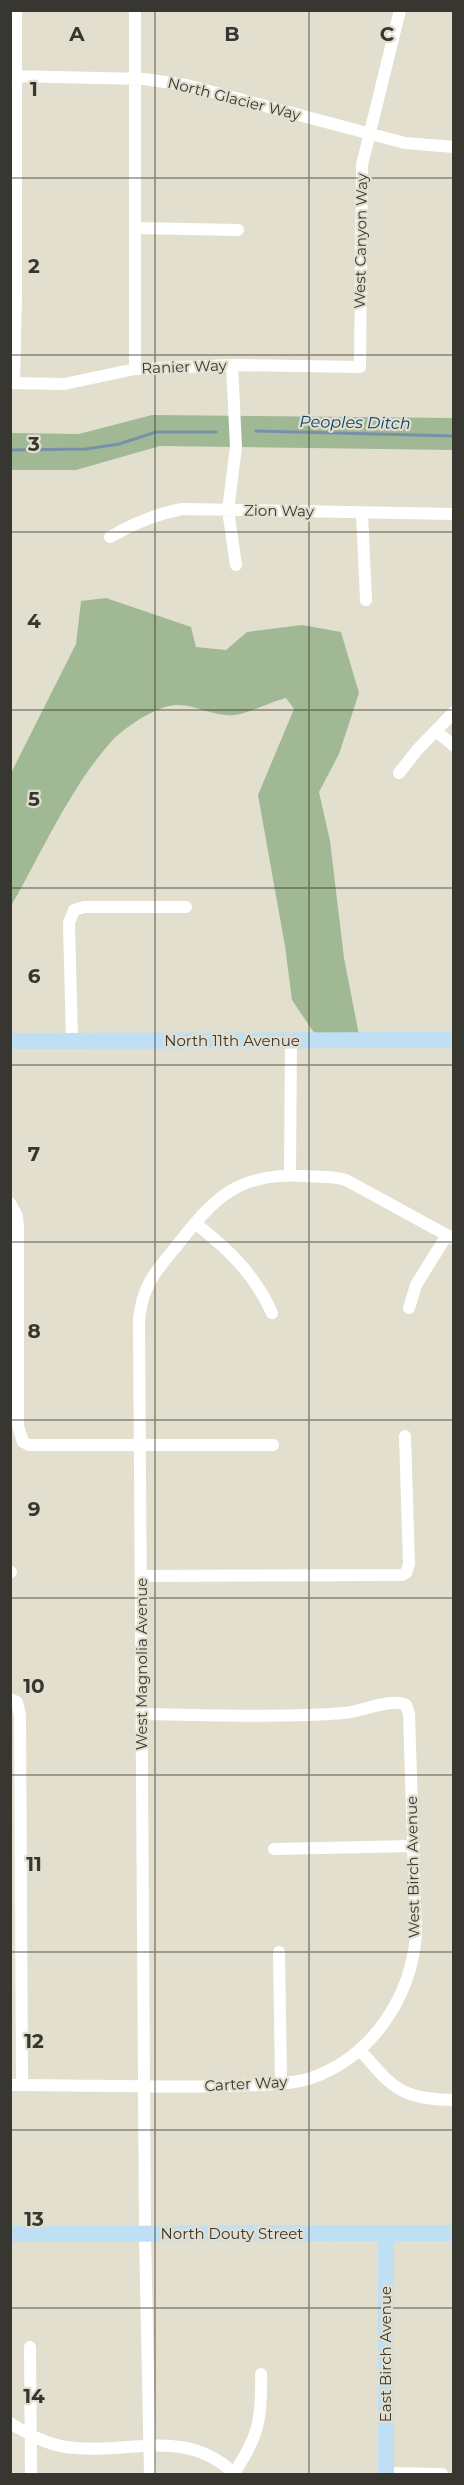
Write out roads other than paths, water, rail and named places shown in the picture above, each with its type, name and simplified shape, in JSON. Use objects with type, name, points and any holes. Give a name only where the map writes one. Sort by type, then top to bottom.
[{"type":"street","points":[[12,383],[16,294],[13,76],[16,10]]},
{"type":"street","points":[[135,10],[135,369]]},
{"type":"street","name":"West Canyon Way","points":[[360,367],[361,182],[369,132],[400,10]]},
{"type":"street","name":"North Glacier Way","points":[[13,76],[135,78],[186,85],[405,143],[453,147]]},
{"type":"street","points":[[135,228],[238,230]]},
{"type":"street","points":[[232,365],[236,447],[228,510],[236,565]]},
{"type":"street","name":"Ranier Way","points":[[12,383],[64,384],[135,369],[232,365],[360,367]]},
{"type":"street","name":"Zion Way","points":[[110,537],[156,514],[183,509],[453,514]]},
{"type":"street","points":[[362,513],[366,600]]},
{"type":"street","points":[[399,773],[453,712]]},
{"type":"street","points":[[436,731],[453,746]]},
{"type":"street","points":[[72,1041],[69,922],[74,910],[84,907],[186,907]]},
{"type":"street","name":"North 11th Avenue","points":[[10,1041],[453,1040]]},
{"type":"street","points":[[290,1175],[291,1041]]},
{"type":"street","name":"West Magnolia Avenue","points":[[150,2475],[145,2234],[139,1320],[141,1299],[146,1286],[214,1202],[233,1188],[255,1180],[290,1175],[336,1177],[346,1180],[450,1237]]},
{"type":"street","points":[[11,1204],[17,1216],[18,1229],[18,1426],[23,1442],[29,1445],[273,1445]]},
{"type":"street","points":[[195,1223],[231,1252],[252,1279],[272,1313]]},
{"type":"street","points":[[409,1308],[416,1285],[450,1237]]},
{"type":"street","points":[[142,1576],[396,1576],[406,1573],[409,1564],[405,1436]]},
{"type":"street","points":[[14,1701],[20,1727],[16,2085]]},
{"type":"street","name":"West Birch Avenue","points":[[142,1714],[345,1713],[389,1702],[397,1701],[406,1705],[409,1714],[416,1935],[411,1968],[397,2004],[384,2024],[360,2050]]},
{"type":"street","points":[[274,1849],[414,1846]]},
{"type":"street","points":[[279,1952],[281,2082]]},
{"type":"street","points":[[360,2050],[384,2077],[406,2094],[428,2099],[453,2100]]},
{"type":"street","name":"Carter Way","points":[[16,2085],[144,2088],[257,2085],[300,2081],[316,2076],[360,2050]]},
{"type":"street","name":"North Douty Street","points":[[10,2234],[453,2233]]},
{"type":"street","name":"East Birch Avenue","points":[[386,2234],[386,2474]]},
{"type":"street","points":[[30,2348],[31,2475]]},
{"type":"street","points":[[10,2423],[49,2443],[68,2447],[173,2445],[200,2451],[218,2460],[235,2474],[260,2422],[261,2374]]},
{"type":"street","points":[[386,2474],[453,2474]]},
{"type":"waterway","name":"Peoples Ditch","points":[[256,431],[454,436]]},
{"type":"waterway","points":[[10,450],[86,449],[119,444],[156,432],[216,432]]}]
